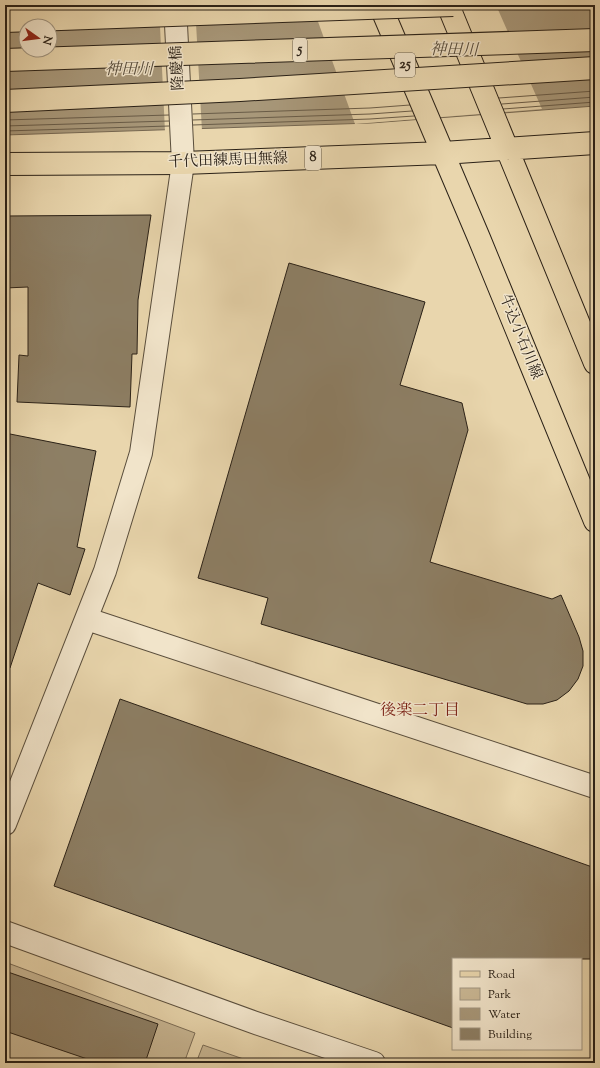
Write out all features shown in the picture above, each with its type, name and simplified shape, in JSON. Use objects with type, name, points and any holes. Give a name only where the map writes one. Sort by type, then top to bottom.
[{"type":"main road","name":"25","points":[[380,5],[443,154]]},
{"type":"main road","points":[[448,5],[595,363]]},
{"type":"main road","points":[[5,21],[453,5]]},
{"type":"main road","name":"5","points":[[5,60],[595,40]]},
{"type":"main road","points":[[5,101],[240,90],[595,68]]},
{"type":"main road","name":"千代田練馬田無線","points":[[5,164],[183,163],[443,154],[595,143]]},
{"type":"main road","name":"牛込小石川線","points":[[443,154],[595,521]]},
{"type":"street","name":"隆慶橋","points":[[5,824],[105,571],[141,453],[183,163],[175,5]]},
{"type":"street","points":[[87,619],[595,787]]},
{"type":"street","points":[[5,932],[374,1063]]},
{"type":"green space","points":[[5,962],[195,1033],[184,1063],[5,1063]]},
{"type":"green space","points":[[203,1045],[255,1063],[196,1063]]},
{"type":"water","name":"神田川","points":[[220,5],[595,5],[595,106],[371,123],[5,135],[5,12]]},
{"type":"pier","points":[[159,5],[195,5],[202,131],[165,132]]},
{"type":"pier","points":[[312,5],[496,5],[542,109],[355,124]]},
{"type":"building","points":[[151,215],[138,300],[137,354],[132,354],[130,407],[17,402],[19,355],[28,356],[28,287],[5,288],[5,216]]},
{"type":"building","points":[[289,263],[425,302],[400,385],[462,403],[468,430],[430,562],[552,599],[561,595],[579,637],[583,651],[583,666],[578,679],[569,691],[557,700],[543,704],[527,704],[261,624],[268,598],[198,578]]},
{"type":"building","points":[[5,433],[96,451],[77,547],[85,549],[70,595],[38,583],[10,668],[5,668]]},
{"type":"building","points":[[120,699],[595,868],[595,959],[452,958],[452,1028],[54,886]]},
{"type":"building","points":[[5,971],[158,1024],[145,1063],[99,1063],[5,1031]]},
{"type":"district","name":"後楽二丁目","points":[[420,711]]}]
